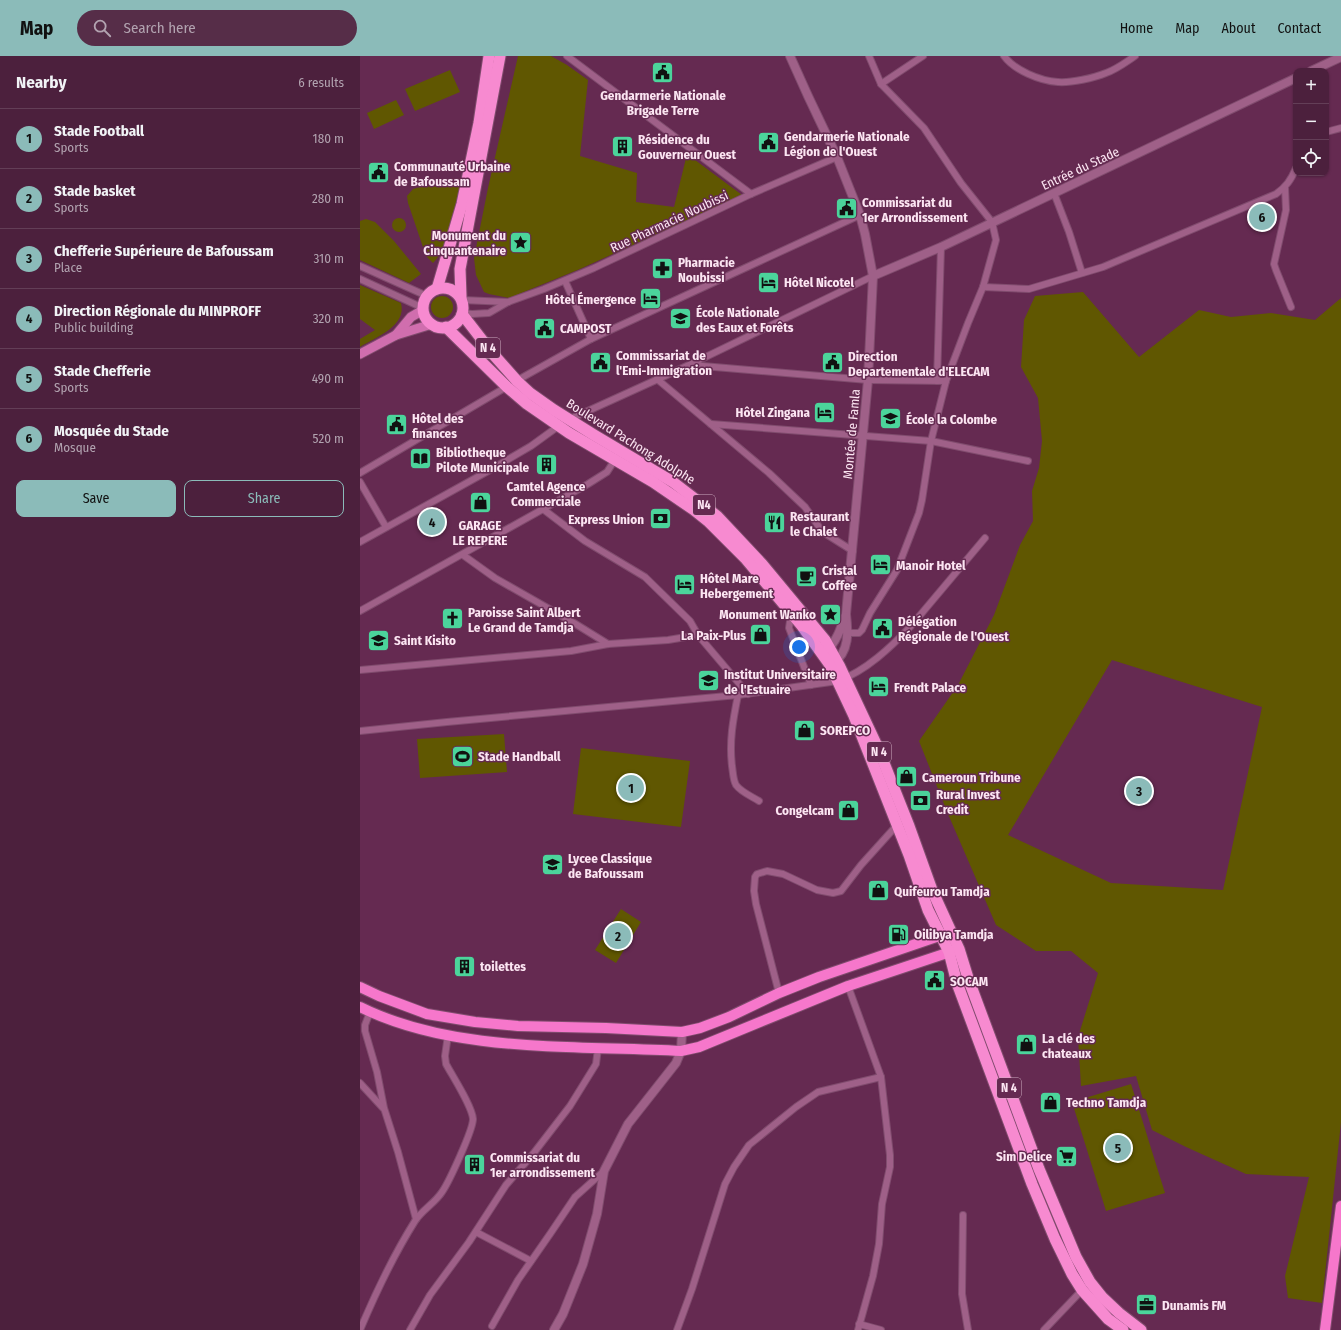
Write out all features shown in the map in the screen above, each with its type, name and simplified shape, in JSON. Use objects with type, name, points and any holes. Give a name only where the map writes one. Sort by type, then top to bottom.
[{"type":"highway","points":[[437,289],[462,204],[479,123],[489,56]]},
{"type":"highway","points":[[461,299],[453,290],[442,288],[437,289],[426,296],[423,309],[428,320],[432,324],[446,328],[454,324],[463,313],[460,269],[500,56]]},
{"type":"highway","name":"N 4","points":[[463,313],[492,354],[517,381]]},
{"type":"highway","name":"N 4","points":[[446,328],[507,387]]},
{"type":"highway","name":"Boulevard Pachong Adolphe","points":[[517,381],[530,393],[594,436],[618,455]]},
{"type":"highway","name":"Boulevard Pachong Adolphe","points":[[507,387],[527,404],[558,426],[673,482],[717,516],[762,564],[826,651],[842,680]]},
{"type":"highway","name":"N 4","points":[[842,680],[878,748],[901,821],[932,890],[946,933],[968,978],[1039,1169],[1076,1257],[1086,1286],[1141,1330]]},
{"type":"highway","points":[[1086,1286],[1108,1319],[1123,1330]]},
{"type":"main road","points":[[396,335],[411,318],[423,309]]},
{"type":"main road","points":[[360,354],[396,335],[432,324]]},
{"type":"main road","points":[[360,987],[379,996],[427,1014],[475,1022],[518,1026],[606,1028],[682,1032],[700,1028],[722,1020],[779,993],[819,977],[946,933]]},
{"type":"main road","points":[[360,1007],[370,1012],[425,1031],[472,1040],[520,1044],[681,1051],[699,1047],[848,986],[954,951]]},
{"type":"main road","points":[[1325,1330],[1341,1206]]},
{"type":"street","points":[[567,56],[751,194]]},
{"type":"street","name":"Montée de Famla","points":[[790,56],[837,157],[860,215],[868,246],[873,276],[868,380],[853,551],[844,630],[845,647],[833,662]]},
{"type":"street","points":[[826,651],[844,630],[855,633],[862,630],[897,570],[921,507],[931,441],[946,381],[983,287],[996,240],[992,222],[962,183],[924,128],[881,84],[869,56]]},
{"type":"street","points":[[881,84],[923,56]]},
{"type":"street","points":[[1004,56],[1018,69],[1031,75],[1057,82],[1069,82],[1106,73],[1135,56]]},
{"type":"street","points":[[1317,68],[1341,57]]},
{"type":"street","name":"Entrée du Stade","points":[[873,276],[941,247],[1293,79]]},
{"type":"street","points":[[1329,131],[1341,128]]},
{"type":"street","name":"Rue Pharmacie Noubissi","points":[[463,313],[489,313],[508,302],[565,281],[647,244],[751,194],[837,157]]},
{"type":"street","points":[[983,287],[1029,289],[1104,267],[1276,194],[1285,188],[1293,175]]},
{"type":"street","points":[[1285,188],[1286,210],[1274,264],[1292,307]]},
{"type":"street","points":[[1054,194],[1069,232],[1082,273]]},
{"type":"street","points":[[360,473],[517,381],[591,340],[860,215]]},
{"type":"street","points":[[937,381],[941,247]]},
{"type":"street","points":[[360,266],[426,296]]},
{"type":"street","points":[[360,542],[496,467],[531,446],[558,426],[689,365],[873,276]]},
{"type":"street","points":[[360,279],[423,309]]},
{"type":"street","points":[[565,281],[591,340]]},
{"type":"street","name":"Rue Pharmacie Noubissi","points":[[461,299],[508,302]]},
{"type":"street","points":[[689,365],[868,380],[946,381]]},
{"type":"street","points":[[657,379],[769,473],[805,507],[819,528],[853,551]]},
{"type":"street","points":[[712,424],[931,441],[1028,461]]},
{"type":"street","points":[[360,611],[463,555],[600,477],[611,468],[618,455]]},
{"type":"street","points":[[360,482],[386,528]]},
{"type":"street","points":[[543,509],[585,540],[645,577],[690,621],[698,635],[748,694]]},
{"type":"street","points":[[360,731],[748,694],[842,680],[874,660],[911,626],[985,538]]},
{"type":"street","points":[[463,555],[496,578],[585,629],[608,644]]},
{"type":"street","points":[[797,612],[790,620],[789,628],[811,685]]},
{"type":"street","points":[[360,670],[571,651],[608,644],[668,640],[698,635]]},
{"type":"street","points":[[738,695],[733,718],[731,741],[733,774],[736,784],[746,793],[759,800]]},
{"type":"street","points":[[779,993],[756,904],[754,891],[755,877],[762,872],[771,871],[798,880],[817,890],[836,892],[843,889],[852,876],[901,821]]},
{"type":"street","points":[[848,986],[881,1077],[890,1155],[890,1167],[882,1204],[879,1244],[873,1276],[859,1327],[881,1330]]},
{"type":"street","points":[[370,1012],[365,1025],[366,1031],[377,1072],[384,1108],[398,1152],[416,1219]]},
{"type":"street","points":[[554,1330],[563,1314],[583,1264],[597,1214],[604,1171],[628,1124],[676,1063],[681,1051],[682,1032]]},
{"type":"street","points":[[360,1330],[387,1269],[416,1219],[443,1191],[469,1135],[472,1124],[471,1112],[446,1064],[445,1056],[448,1035]]},
{"type":"street","points":[[410,1330],[430,1295],[476,1232],[506,1185],[533,1154],[570,1106],[596,1064],[598,1048]]},
{"type":"street","points":[[677,1330],[727,1181],[734,1167],[751,1143],[796,1107],[818,1092],[881,1077]]},
{"type":"street","points":[[360,1083],[384,1108]]},
{"type":"street","points":[[492,1326],[518,1280],[577,1194],[604,1171]]},
{"type":"street","points":[[963,1215],[962,1294],[968,1330]]},
{"type":"street","points":[[476,1232],[531,1261]]},
{"type":"street","points":[[1044,1330],[1086,1286]]},
{"type":"shaded area","points":[[518,56],[551,56],[588,80],[580,156],[637,173],[636,202],[674,207],[687,154],[742,195],[580,269],[509,298],[484,292],[476,275],[474,258],[488,188]]},
{"type":"shaded area","points":[[450,70],[460,92],[415,111],[405,89]]},
{"type":"shaded area","points":[[396,100],[404,115],[374,129],[367,113]]},
{"type":"shaded area","points":[[453,178],[464,178],[449,235],[439,255],[433,263],[426,256],[407,196],[413,189]]},
{"type":"shaded area","points":[[399,218],[404,220],[406,225],[404,230],[399,232],[394,230],[392,225],[394,220]]},
{"type":"shaded area","points":[[366,219],[375,222],[394,241],[421,274],[409,283],[360,260],[360,221]]},
{"type":"shaded area","points":[[360,285],[401,303],[402,311],[395,324],[389,330],[360,347],[360,339],[375,330],[360,319]]},
{"type":"shaded area","points":[[1083,292],[1139,357],[1199,310],[1231,317],[1271,313],[1315,320],[1341,298],[1341,1122],[1322,1303],[1288,1298],[1285,1276],[1309,1177],[1246,1174],[1152,1130],[1136,1076],[1081,1086],[1078,1037],[1098,973],[1071,951],[1036,951],[996,925],[948,814],[919,741],[958,685],[994,615],[1020,545],[1033,521],[1032,491],[1039,468],[1042,441],[1038,398],[1021,367],[1024,320],[1035,296]],"holes":[[[1112,660],[1262,707],[1223,890],[1111,883],[1008,835]]]},
{"type":"shaded area","points":[[442,296],[450,299],[453,307],[450,315],[442,318],[434,315],[431,307],[434,299]]},
{"type":"shaded area","name":"Stade Handball","points":[[504,734],[507,772],[420,778],[417,739]]},
{"type":"shaded area","points":[[581,748],[690,761],[681,827],[573,814]]},
{"type":"shaded area","points":[[621,909],[641,922],[616,963],[595,950]]},
{"type":"shaded area","points":[[1131,1084],[1165,1193],[1106,1211],[1072,1102]]},
{"type":"place","name":"Gendarmerie Nationale Brigade Terre","points":[[663,73]]},
{"type":"place","name":"Gendarmerie Nationale Légion de l'Ouest","points":[[768,143]]},
{"type":"place","name":"Résidence du Gouverneur Ouest","points":[[622,146]]},
{"type":"place","name":"Communauté Urbaine de Bafoussam","points":[[378,173]]},
{"type":"place","name":"Commissariat du 1er Arrondissement","points":[[846,209]]},
{"type":"place","name":"Mosquée du Stade","points":[[1262,217]]},
{"type":"place","name":"Monument du Cinquantenaire","points":[[521,242]]},
{"type":"place","name":"Pharmacie Noubissi","points":[[662,269]]},
{"type":"place","name":"Hôtel Nicotel","points":[[768,282]]},
{"type":"place","name":"Hôtel Émergence","points":[[651,299]]},
{"type":"place","name":"École Nationale des Eaux et Forêts","points":[[681,319]]},
{"type":"place","name":"CAMPOST","points":[[545,328]]},
{"type":"place","name":"Commissariat de l'Emi-Immigration","points":[[601,362]]},
{"type":"place","name":"Direction Departementale d'ELECAM","points":[[833,363]]},
{"type":"place","name":"Hôtel Zingana","points":[[825,412]]},
{"type":"place","name":"École la Colombe","points":[[891,419]]},
{"type":"place","name":"Hôtel des finances","points":[[396,425]]},
{"type":"place","name":"Bibliotheque Pilote Municipale","points":[[421,459]]},
{"type":"place","name":"Camtel Agence Commerciale","points":[[546,464]]},
{"type":"place","name":"GARAGE LE REPERE","points":[[480,503]]},
{"type":"place","name":"Express Union","points":[[660,519]]},
{"type":"place","name":"Direction Régionale du MINPROFF","points":[[432,522]]},
{"type":"place","name":"Restaurant le Chalet","points":[[774,523]]},
{"type":"place","name":"Manoir Hotel","points":[[880,565]]},
{"type":"place","name":"Cristal Coffee","points":[[807,577]]},
{"type":"place","name":"Hôtel Mare Hebergement","points":[[684,585]]},
{"type":"place","name":"Monument Wanko","points":[[831,614]]},
{"type":"place","name":"Paroisse Saint Albert Le Grand de Tamdja","points":[[453,619]]},
{"type":"place","name":"Délégation Régionale de l'Ouest","points":[[882,628]]},
{"type":"place","name":"La Paix-Plus","points":[[761,635]]},
{"type":"place","name":"Saint Kisito","points":[[379,640]]},
{"type":"place","name":"Institut Universitaire de l'Estuaire","points":[[708,681]]},
{"type":"place","name":"Frendt Palace","points":[[878,687]]},
{"type":"place","name":"SOREPCO","points":[[804,730]]},
{"type":"place","name":"Stade Handball","points":[[462,756]]},
{"type":"place","name":"Cameroun Tribune","points":[[907,777]]},
{"type":"place","name":"Stade Football","points":[[631,788]]},
{"type":"place","name":"Chefferie Supérieure de Bafoussam","points":[[1139,791]]},
{"type":"place","name":"Rural Invest Credit","points":[[920,801]]},
{"type":"place","name":"Congelcam","points":[[849,810]]},
{"type":"place","name":"Lycee Classique de Bafoussam","points":[[552,865]]},
{"type":"place","name":"Quifeurou Tamdja","points":[[878,891]]},
{"type":"place","name":"Oilibya Tamdja","points":[[899,934]]},
{"type":"place","name":"Stade basket","points":[[618,936]]},
{"type":"place","name":"toilettes","points":[[465,966]]},
{"type":"place","name":"SOCAM","points":[[934,981]]},
{"type":"place","name":"La clé des chateaux","points":[[1026,1045]]},
{"type":"place","name":"Techno Tamdja","points":[[1051,1102]]},
{"type":"place","name":"Stade Chefferie","points":[[1118,1148]]},
{"type":"place","name":"Sim Delice","points":[[1067,1156]]},
{"type":"place","name":"Commissariat du 1er arrondissement","points":[[475,1164]]},
{"type":"place","name":"Dunamis FM","points":[[1146,1305]]}]
